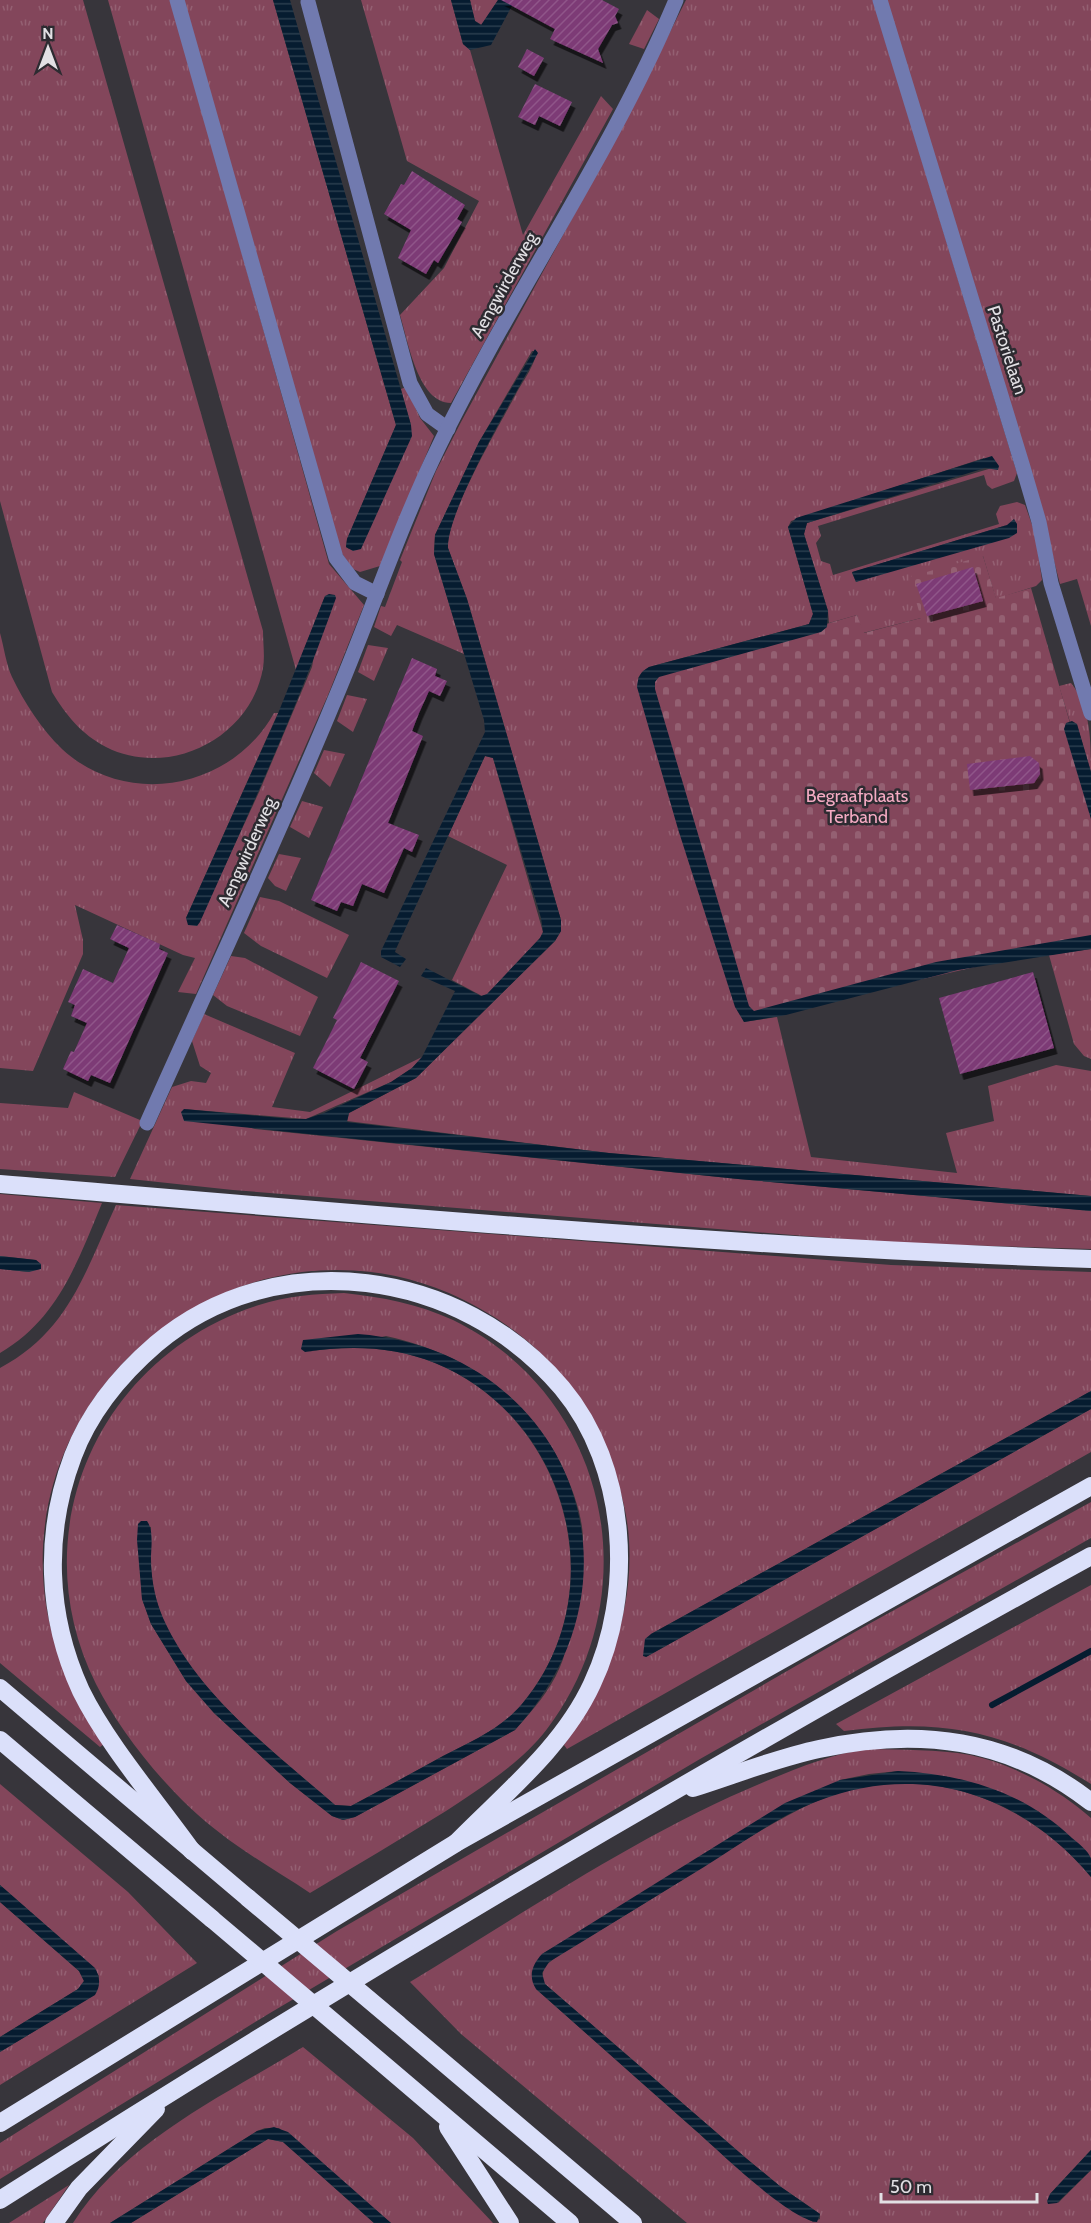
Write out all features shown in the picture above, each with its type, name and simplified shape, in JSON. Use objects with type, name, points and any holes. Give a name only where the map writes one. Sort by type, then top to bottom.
[{"type":"highway","points":[[0,1184],[653,1235],[918,1253],[1091,1259]]},
{"type":"highway","points":[[192,1851],[98,1722],[81,1689],[66,1651],[54,1603],[51,1562],[55,1517],[65,1479],[78,1444],[97,1410],[120,1377],[144,1354],[171,1331],[206,1310],[280,1285],[323,1279],[363,1280],[398,1287],[434,1298],[507,1336],[563,1389],[584,1422],[601,1461],[614,1505],[620,1561],[615,1614],[603,1658],[591,1687],[566,1727],[548,1749],[456,1843]]},
{"type":"highway","points":[[0,2123],[456,1843],[1091,1486]]},
{"type":"highway","points":[[0,2200],[176,2088],[662,1797],[1091,1556]]},
{"type":"highway","points":[[0,1688],[633,2223]]},
{"type":"highway","points":[[662,1797],[817,1749],[867,1740],[907,1737],[974,1744],[1010,1756],[1045,1771],[1091,1802]]},
{"type":"highway","points":[[0,1740],[570,2223]]},
{"type":"highway","points":[[54,2223],[79,2188],[176,2088]]},
{"type":"highway","points":[[435,2108],[510,2223]]},
{"type":"street","points":[[177,0],[336,558],[355,583],[378,594]]},
{"type":"street","name":"Aengwirderweg","points":[[147,1123],[295,793],[378,594],[422,481],[448,429],[643,72],[676,0]]},
{"type":"street","name":"Pastorielaan","points":[[880,0],[1022,464],[1039,522],[1052,588],[1091,713]]},
{"type":"street","points":[[308,2],[410,383],[427,414],[448,429]]},
{"type":"green space","points":[[0,0],[83,0],[263,631],[263,668],[255,693],[242,714],[225,732],[204,746],[180,755],[155,758],[130,756],[106,747],[82,730],[63,708],[52,692],[0,501]]},
{"type":"green space","points":[[108,0],[171,0],[329,564],[364,605],[328,695],[196,994],[178,992],[195,958],[183,955],[75,905],[83,940],[83,954],[33,1071],[0,1068],[0,633],[12,677],[28,706],[47,733],[62,749],[88,768],[117,779],[147,784],[177,782],[206,774],[232,759],[255,739],[274,713],[278,713],[186,918],[197,926],[260,790],[312,667],[325,596],[296,670]]},
{"type":"green space","points":[[184,0],[273,0],[396,425],[347,539],[346,547],[349,549],[411,425],[401,389],[406,387],[420,418],[434,436],[380,566],[360,572],[353,569],[340,551]]},
{"type":"green space","points":[[361,0],[451,0],[463,44],[470,50],[523,235],[601,96],[613,109],[451,403],[440,400],[430,393],[422,382],[400,315],[444,268],[479,201],[407,161]]},
{"type":"green space","points":[[470,0],[498,0],[482,25],[475,21]]},
{"type":"green space","points":[[686,0],[873,0],[1017,473],[1014,481],[992,489],[987,485],[984,475],[818,526],[821,536],[816,543],[821,561],[830,564],[833,575],[999,524],[996,514],[1000,506],[1017,502],[1025,505],[1035,533],[1042,580],[1036,586],[996,599],[983,556],[921,618],[863,633],[857,615],[829,623],[828,611],[804,534],[807,523],[992,468],[984,458],[791,521],[788,527],[813,614],[809,624],[649,667],[638,678],[744,1022],[777,1017],[811,1157],[957,1173],[946,1133],[994,1121],[988,1086],[1056,1065],[1091,1071],[1091,1196],[609,1153],[347,1121],[349,1113],[416,1078],[555,941],[561,931],[561,920],[467,599],[448,548],[450,533],[464,493],[532,367],[537,351],[532,351],[479,442],[435,535],[434,554],[464,654],[397,625],[391,636],[374,627],[381,606],[385,607],[402,562],[400,560],[436,471],[629,114]],"holes":[[[1007,525],[856,582],[853,572]]]},
{"type":"green space","points":[[885,0],[1091,0],[1091,626],[1077,579],[1060,584],[1045,526]]},
{"type":"green space","points":[[647,10],[659,19],[644,49],[629,44]]},
{"type":"green space","name":"Begraafplaats Terband","points":[[983,556],[996,598],[1031,588],[1091,796],[1091,940],[776,1013],[745,1014],[644,677],[857,615],[864,633],[921,618],[909,577]]},
{"type":"green space","points":[[368,645],[388,648],[374,681],[358,672]]},
{"type":"green space","points":[[1071,683],[1083,703],[1086,714],[1090,737],[1091,772],[1077,725],[1070,722],[1059,686]]},
{"type":"green space","points":[[347,695],[367,699],[353,732],[337,721]]},
{"type":"green space","points":[[324,750],[345,754],[330,787],[314,773]]},
{"type":"green space","points":[[485,756],[493,758],[543,932],[488,994],[482,996],[452,980],[507,865],[448,836]]},
{"type":"green space","points":[[302,801],[323,807],[309,838],[290,827]]},
{"type":"green space","points":[[279,854],[301,858],[286,891],[275,886],[268,878]]},
{"type":"green space","points":[[260,897],[279,901],[349,935],[327,978],[261,946],[244,933]]},
{"type":"green space","points":[[1091,949],[1091,1059],[1084,1056],[1074,1044],[1049,955]]},
{"type":"green space","points":[[231,956],[245,958],[318,997],[300,1036],[227,1006],[213,995]]},
{"type":"green space","points":[[204,1014],[295,1053],[272,1107],[310,1112],[422,1057],[412,1068],[391,1082],[306,1119],[184,1109],[255,1129],[738,1179],[1091,1211],[1091,1249],[892,1243],[233,1190],[130,1179],[172,1087],[191,1081],[206,1083],[211,1073],[200,1066],[192,1041]]},
{"type":"green space","points":[[74,1092],[140,1120],[140,1126],[115,1177],[0,1169],[0,1103],[68,1108]]},
{"type":"green space","points":[[0,1194],[102,1203],[74,1268],[51,1306],[37,1324],[0,1353],[0,1269],[29,1272],[41,1265],[36,1260],[0,1256]]},
{"type":"green space","points":[[116,1205],[891,1265],[1091,1272],[1091,1391],[651,1634],[646,1657],[1091,1409],[1091,1452],[567,1749],[564,1745],[599,1686],[612,1654],[622,1620],[628,1586],[630,1552],[626,1518],[618,1484],[576,1401],[559,1374],[523,1337],[479,1308],[449,1293],[370,1272],[292,1274],[219,1295],[155,1334],[102,1388],[64,1454],[44,1529],[47,1611],[51,1629],[78,1696],[104,1744],[100,1747],[0,1663],[0,1368],[24,1353],[59,1318],[84,1276]]},
{"type":"green space","points":[[344,1293],[400,1302],[453,1320],[506,1354],[548,1397],[578,1447],[597,1502],[604,1560],[598,1618],[579,1675],[547,1729],[536,1742],[513,1764],[473,1793],[310,1893],[242,1849],[202,1819],[167,1784],[134,1745],[96,1684],[75,1626],[67,1568],[72,1511],[89,1457],[117,1407],[155,1364],[203,1330],[259,1305],[311,1295]],"holes":[[[386,1336],[415,1344],[469,1367],[493,1383],[535,1424],[552,1448],[572,1489],[582,1529],[582,1552],[573,1592],[563,1659],[546,1692],[515,1730],[355,1817],[343,1820],[332,1816],[290,1783],[214,1713],[186,1681],[151,1624],[142,1599],[138,1524],[151,1527],[151,1567],[154,1591],[165,1623],[181,1653],[228,1710],[335,1805],[351,1806],[475,1740],[505,1721],[522,1704],[551,1659],[567,1611],[571,1561],[563,1512],[545,1465],[518,1423],[480,1389],[435,1363],[404,1353],[371,1348],[339,1348],[306,1352]]]},
{"type":"green space","points":[[1091,1502],[1091,1538],[700,1759],[270,2013],[0,2179],[0,2143],[337,1931],[867,1625]]},
{"type":"green space","points":[[1091,1585],[1091,1784],[1030,1751],[973,1732],[912,1726],[844,1731],[836,1724]]},
{"type":"green space","points":[[869,1749],[958,1753],[986,1759],[1018,1771],[1064,1797],[1091,1818],[1091,1858],[1038,1811],[898,1771],[840,1780],[542,1954],[536,1989],[730,2161],[790,2208],[813,2222],[820,2219],[820,2214],[781,2187],[747,2159],[545,1984],[542,1979],[544,1967],[743,1841],[815,1802],[853,1789],[891,1784],[929,1785],[965,1792],[1000,1806],[1033,1825],[1064,1848],[1091,1877],[1091,2150],[1050,2194],[1058,2203],[1091,2170],[1091,2223],[687,2223],[461,2034],[410,1982],[584,1875],[672,1825],[803,1766],[842,1754]]},
{"type":"green space","points":[[0,1784],[128,1892],[197,1963],[0,2085],[0,2052],[94,1995],[99,1976],[94,1968],[0,1885]]},
{"type":"green space","points":[[0,1902],[79,1971],[84,1981],[78,1989],[0,2037]]},
{"type":"green space","points":[[303,2047],[413,2138],[493,2223],[391,2223],[279,2128],[265,2128],[110,2223],[73,2223],[94,2194],[119,2168],[147,2145],[177,2123]]},
{"type":"green space","points":[[268,2139],[283,2142],[374,2223],[131,2223]]},
{"type":"green space","points":[[69,2185],[43,2223],[9,2223]]},
{"type":"water","points":[[273,0],[290,0],[411,425],[412,436],[361,549],[353,551],[346,547],[347,539],[396,425]]},
{"type":"water","points":[[451,0],[470,0],[475,21],[481,25],[498,0],[515,0],[491,45],[470,50],[463,44]]},
{"type":"water","points":[[535,349],[538,353],[484,451],[458,507],[450,531],[448,548],[467,599],[561,920],[561,931],[555,941],[416,1078],[349,1113],[347,1122],[609,1153],[1091,1196],[1091,1211],[738,1179],[184,1121],[181,1112],[184,1109],[306,1119],[391,1082],[412,1068],[422,1057],[455,991],[421,976],[426,968],[481,996],[487,994],[543,932],[541,918],[493,758],[485,756],[396,949],[395,952],[406,959],[400,967],[381,957],[381,951],[485,732],[484,720],[434,554],[435,535],[479,442]]},
{"type":"water","points":[[992,456],[999,466],[998,470],[985,468],[807,523],[804,534],[828,611],[827,627],[821,632],[659,677],[655,682],[655,689],[749,1006],[754,1011],[936,962],[1091,935],[1091,949],[958,970],[786,1015],[744,1022],[735,1007],[678,829],[637,687],[639,678],[649,667],[809,624],[813,614],[788,527],[796,518]]},
{"type":"water","points":[[1014,519],[1017,524],[1017,533],[1009,538],[856,582],[852,572],[1007,525]]},
{"type":"water","points":[[335,595],[336,598],[271,762],[200,922],[197,926],[188,925],[186,918],[277,716],[325,596]]},
{"type":"water","points":[[1072,721],[1077,724],[1091,772],[1091,819],[1064,729],[1066,723]]},
{"type":"water","points":[[0,1256],[36,1260],[41,1264],[41,1269],[29,1272],[0,1269]]},
{"type":"water","points":[[358,1334],[431,1349],[491,1381],[537,1425],[568,1480],[583,1541],[580,1605],[558,1669],[515,1730],[355,1817],[343,1820],[332,1816],[290,1783],[214,1713],[186,1681],[151,1624],[142,1599],[137,1540],[138,1524],[141,1521],[147,1521],[151,1531],[152,1579],[163,1618],[196,1673],[216,1697],[263,1743],[335,1805],[351,1806],[485,1734],[514,1713],[551,1659],[567,1611],[571,1561],[564,1512],[546,1465],[518,1423],[481,1389],[435,1363],[403,1353],[371,1348],[338,1348],[305,1352],[301,1349],[303,1340]]},
{"type":"water","points":[[1091,1391],[1091,1409],[646,1657],[643,1656],[645,1639],[651,1634]]},
{"type":"water","points":[[898,1771],[969,1781],[1013,1797],[1053,1822],[1086,1850],[1091,1859],[1091,1877],[1064,1848],[1034,1824],[1001,1806],[967,1793],[931,1786],[894,1784],[856,1789],[803,1807],[774,1822],[549,1962],[542,1973],[545,1984],[747,2159],[781,2187],[820,2214],[817,2222],[804,2218],[771,2197],[736,2167],[536,1989],[532,1980],[532,1971],[542,1954],[785,1803],[840,1780]]},
{"type":"water","points":[[0,1885],[95,1968],[99,1981],[95,1995],[0,2052],[0,2037],[78,1989],[84,1981],[79,1971],[0,1902]]},
{"type":"water","points":[[274,2127],[288,2132],[391,2223],[374,2223],[283,2142],[268,2139],[131,2223],[110,2223],[257,2131]]},
{"type":"water","points":[[1091,2150],[1091,2170],[1057,2203],[1048,2204],[1050,2194]]},
{"type":"building","points":[[501,0],[602,0],[619,9],[615,16],[618,23],[612,25],[598,49],[603,63],[550,39],[555,29]]},
{"type":"building","points":[[527,49],[544,58],[534,76],[518,67]]},
{"type":"building","points":[[535,84],[572,102],[560,126],[539,116],[535,125],[518,117]]},
{"type":"building","points":[[412,171],[465,205],[457,219],[462,222],[438,263],[434,260],[426,274],[398,258],[411,230],[384,214],[401,184],[404,185]]},
{"type":"building","points":[[973,567],[983,601],[927,616],[916,584]]},
{"type":"building","points":[[412,658],[437,669],[435,676],[447,681],[440,696],[429,691],[419,713],[412,731],[423,736],[388,823],[419,835],[412,852],[404,848],[384,893],[362,884],[353,906],[341,902],[337,911],[311,900]]},
{"type":"building","points":[[1030,756],[1039,763],[1040,774],[1034,783],[970,790],[967,764]]},
{"type":"building","points":[[117,925],[160,944],[159,949],[168,953],[110,1083],[91,1075],[88,1081],[63,1069],[71,1051],[74,1052],[87,1023],[71,1016],[75,1005],[68,1002],[83,969],[113,983],[129,948],[110,939]]},
{"type":"building","points":[[361,962],[399,981],[360,1058],[368,1062],[354,1089],[313,1068],[337,1020],[333,1018]]},
{"type":"building","points":[[1033,972],[1054,1048],[960,1074],[939,998]]},
{"type":"waterway","points":[[992,1705],[1091,1651]]}]
